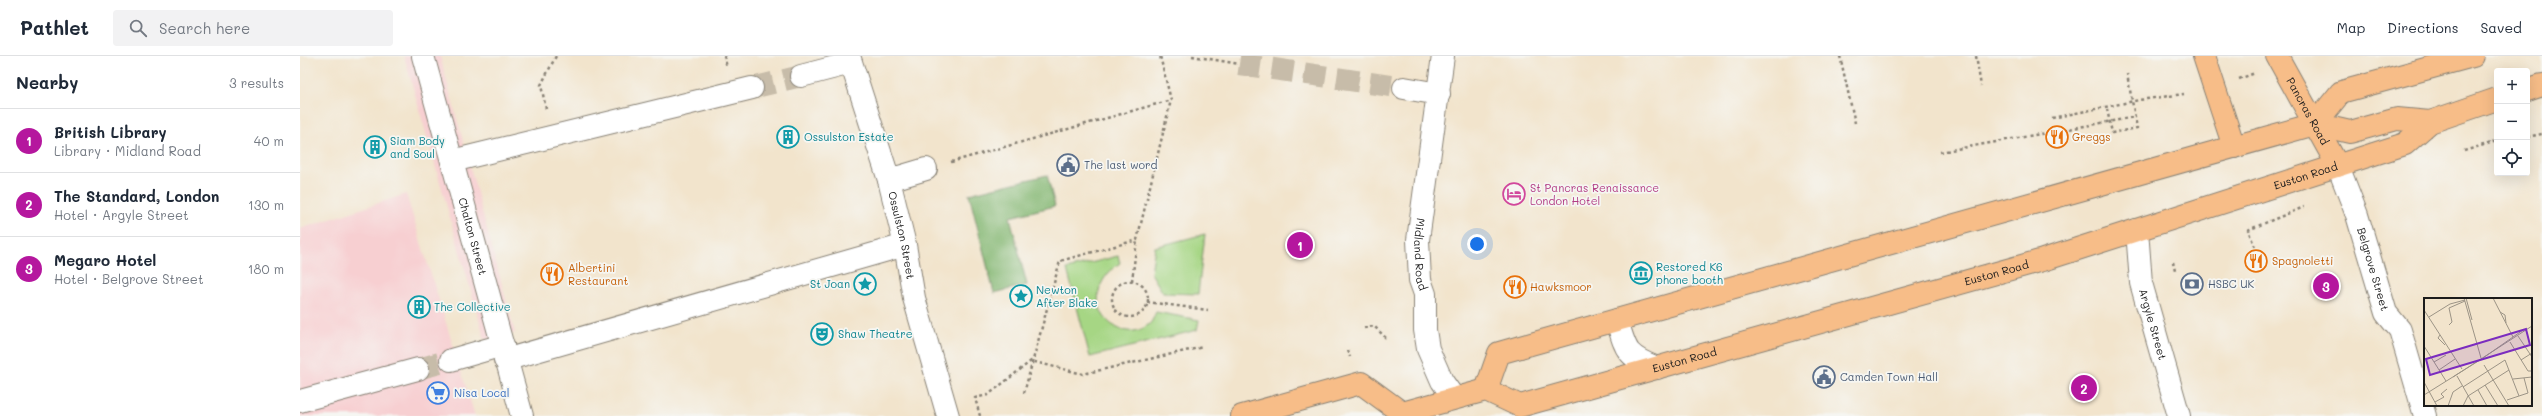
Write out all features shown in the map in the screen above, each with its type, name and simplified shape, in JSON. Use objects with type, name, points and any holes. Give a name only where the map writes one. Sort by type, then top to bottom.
[{"type":"main road","points":[[2204,56],[2234,147]]},
{"type":"main road","name":"Pancras Road","points":[[2277,56],[2338,166]]},
{"type":"main road","points":[[2315,124],[2341,92],[2473,56]]},
{"type":"main road","points":[[2530,89],[2542,85]]},
{"type":"main road","name":"Euston Road","points":[[1486,390],[1520,406],[2043,260],[2406,144],[2430,122],[2494,100]]},
{"type":"main road","points":[[1242,416],[1361,384],[1401,414],[1486,390],[1499,353],[2315,124],[2350,132],[2397,119],[2430,122]]},
{"type":"street","name":"Chalton Street","points":[[423,56],[522,416]]},
{"type":"street","name":"Midland Road","points":[[1443,56],[1418,240],[1420,280],[1425,294],[1425,330],[1428,349],[1442,381],[1454,398]]},
{"type":"street","points":[[801,76],[850,60]]},
{"type":"street","name":"Ossulston Street","points":[[850,60],[889,180],[905,245],[914,298],[948,416]]},
{"type":"street","points":[[452,161],[752,88]]},
{"type":"street","points":[[1404,88],[1439,94]]},
{"type":"street","name":"Belgrove Street","points":[[2338,166],[2357,215],[2386,313],[2400,330],[2425,416]]},
{"type":"street","points":[[889,180],[926,169]]},
{"type":"street","name":"Argyle Street","points":[[2137,230],[2141,282],[2179,416]]},
{"type":"street","points":[[451,360],[504,353],[905,245]]},
{"type":"street","points":[[1617,320],[1624,342],[1634,359],[1657,368]]},
{"type":"street","points":[[300,401],[418,369]]},
{"type":"path","points":[[554,136],[545,108],[541,85],[556,56]]},
{"type":"path","points":[[1132,281],[1137,240],[1171,100],[1160,56]]},
{"type":"path","points":[[1192,56],[1239,64]]},
{"type":"path","points":[[1840,56],[1855,123]]},
{"type":"path","points":[[1976,56],[1981,86]]},
{"type":"path","points":[[2232,81],[2257,73]]},
{"type":"path","points":[[2108,109],[2112,133],[2137,128],[2127,74]]},
{"type":"path","points":[[2052,118],[2132,101],[2184,94]]},
{"type":"path","points":[[926,169],[1171,100]]},
{"type":"path","points":[[1940,152],[2136,117]]},
{"type":"path","points":[[2530,136],[2542,134]]},
{"type":"path","points":[[2464,151],[2494,143]]},
{"type":"path","points":[[2255,247],[2248,230],[2304,207]]},
{"type":"path","points":[[1024,393],[1031,361],[1060,261],[1137,240]]},
{"type":"path","points":[[2173,262],[2175,271]]},
{"type":"path","points":[[1132,281],[1146,291],[1148,302],[1142,312],[1131,317],[1120,314],[1116,310],[1112,299],[1116,288],[1120,284],[1132,281]]},
{"type":"path","points":[[1148,302],[1208,310]]},
{"type":"path","points":[[1364,328],[1374,326],[1386,338]]},
{"type":"path","points":[[1031,361],[1083,374],[1203,347]]},
{"type":"path","points":[[1348,350],[1352,361]]},
{"type":"path","points":[[980,416],[975,398],[988,395],[1031,361]]},
{"type":"shaded area","points":[[404,56],[440,56],[515,333],[485,340]]},
{"type":"shaded area","points":[[406,194],[475,416],[300,416],[300,229]]},
{"type":"green space","points":[[1047,175],[1055,206],[1010,217],[1027,285],[994,293],[969,194]]},
{"type":"green space","points":[[1205,234],[1198,294],[1163,293],[1151,273],[1155,247]]},
{"type":"green space","points":[[1118,256],[1120,263],[1106,277],[1099,291],[1099,304],[1104,316],[1113,325],[1124,330],[1136,331],[1149,324],[1156,312],[1199,320],[1197,330],[1090,357],[1067,269]]},
{"type":"tunnel","points":[[1239,64],[1404,88]]},
{"type":"tunnel","points":[[752,88],[801,76]]},
{"type":"tunnel","points":[[418,369],[451,360]]},
{"type":"place","name":"Ossulston Estate","points":[[788,137]]},
{"type":"place","name":"Greggs","points":[[2057,137]]},
{"type":"place","name":"Siam Body and Soul","points":[[375,147]]},
{"type":"place","name":"The last word","points":[[1068,165]]},
{"type":"place","name":"St Pancras Renaissance London Hotel","points":[[1514,194]]},
{"type":"place","name":"British Library","points":[[1300,245]]},
{"type":"place","name":"Spagnoletti","points":[[2256,261]]},
{"type":"place","name":"Restored K6 phone booth","points":[[1641,273]]},
{"type":"place","name":"Albertini Restaurant","points":[[552,274]]},
{"type":"place","name":"St Joan","points":[[865,284]]},
{"type":"place","name":"HSBC UK","points":[[2192,284]]},
{"type":"place","name":"Megaro Hotel","points":[[2326,286]]},
{"type":"place","name":"Hawksmoor","points":[[1515,287]]},
{"type":"place","name":"Newton After Blake","points":[[1021,296]]},
{"type":"place","name":"The Collective","points":[[419,307]]},
{"type":"place","name":"Shaw Theatre","points":[[822,334]]},
{"type":"place","name":"Camden Town Hall","points":[[1824,377]]},
{"type":"place","name":"The Standard, London","points":[[2084,388]]},
{"type":"place","name":"Nisa Local","points":[[438,393]]}]
